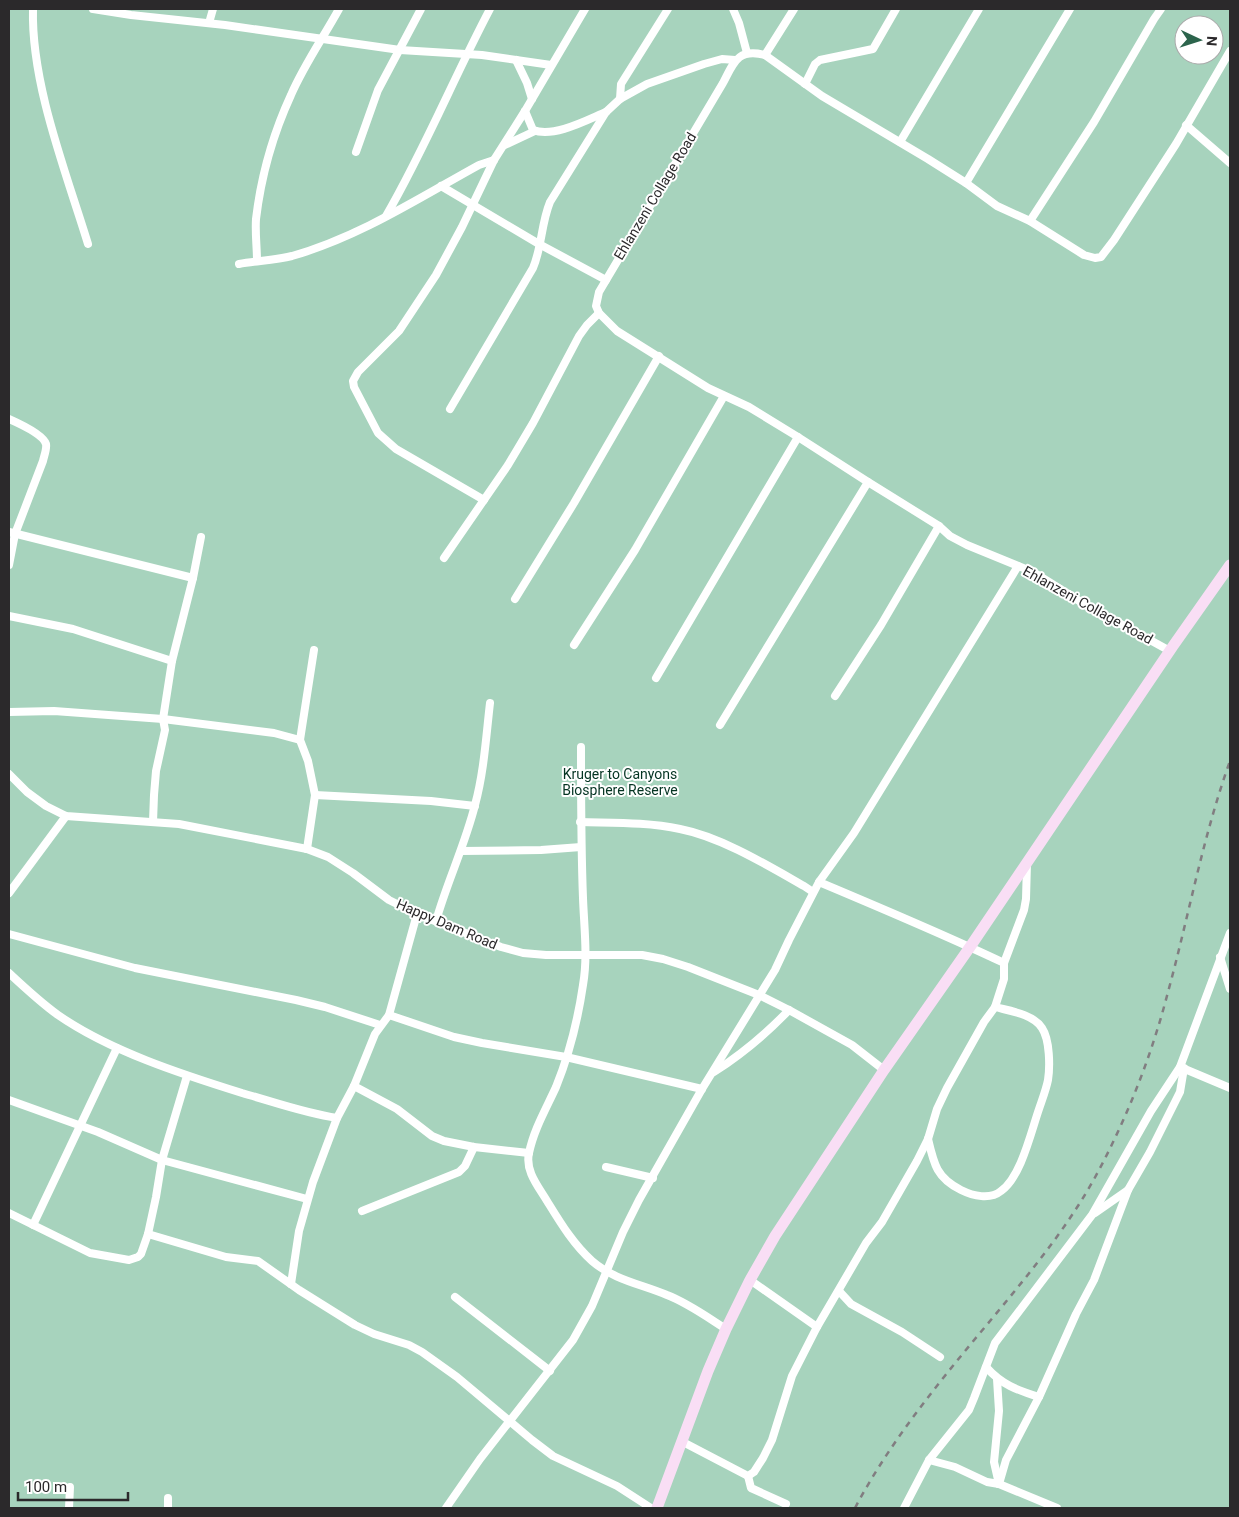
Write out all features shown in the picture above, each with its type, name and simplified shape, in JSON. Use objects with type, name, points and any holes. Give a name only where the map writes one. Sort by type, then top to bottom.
[{"type":"street","points":[[33,9],[32,29],[48,114],[88,244]]},
{"type":"street","points":[[93,9],[400,50],[466,54],[551,65]]},
{"type":"street","points":[[209,23],[213,9]]},
{"type":"street","points":[[257,261],[256,221],[262,182],[272,143],[291,94],[339,9]]},
{"type":"street","points":[[356,152],[378,90],[421,9]]},
{"type":"street","points":[[385,218],[404,186],[466,54],[490,9]]},
{"type":"street","points":[[484,500],[396,449],[378,433],[354,387],[353,381],[358,372],[399,331],[436,275],[494,160],[525,112],[585,9]]},
{"type":"street","points":[[620,99],[621,84],[668,9]]},
{"type":"street","points":[[733,9],[739,23],[746,53],[756,53],[765,56],[822,96],[966,183],[1008,213],[1030,221],[1090,258],[1101,257],[1119,232],[1230,51]]},
{"type":"street","points":[[765,56],[794,9]]},
{"type":"street","points":[[805,84],[814,66],[820,60],[873,49],[896,9]]},
{"type":"street","points":[[900,142],[979,9]]},
{"type":"street","points":[[966,183],[1070,9]]},
{"type":"street","points":[[1030,221],[1094,122],[1161,9]]},
{"type":"street","name":"Ehlanzeni Collage Road","points":[[746,53],[735,60],[606,280],[597,298],[596,306],[599,313],[617,331],[708,388],[749,407],[798,437],[939,526],[950,536],[1033,572],[1081,602],[1170,651]]},
{"type":"street","points":[[450,409],[533,268],[538,255],[545,214],[550,202],[606,112],[620,99],[647,84],[722,59],[735,60]]},
{"type":"street","points":[[516,60],[532,99]]},
{"type":"street","points":[[525,112],[531,127],[535,131]]},
{"type":"street","points":[[503,146],[535,131],[563,130],[606,112]]},
{"type":"street","points":[[1186,125],[1230,163]]},
{"type":"street","points":[[239,264],[290,256],[309,250],[385,218],[479,165],[494,160]]},
{"type":"street","points":[[441,186],[539,244],[606,280]]},
{"type":"street","points":[[444,558],[508,465],[533,423],[579,336],[599,313]]},
{"type":"street","points":[[515,599],[574,503],[659,356]]},
{"type":"street","points":[[574,645],[635,550],[724,396]]},
{"type":"street","points":[[9,419],[39,435],[46,444],[43,460],[12,533],[9,565]]},
{"type":"street","points":[[656,678],[798,437]]},
{"type":"street","points":[[720,726],[868,482]]},
{"type":"street","points":[[835,696],[881,625],[939,526]]},
{"type":"street","points":[[12,533],[193,578]]},
{"type":"street","points":[[153,822],[156,771],[165,730],[163,719],[172,661],[193,578],[201,537]]},
{"type":"street","points":[[657,1508],[681,1441],[726,1329],[750,1280],[810,1181],[1230,565]]},
{"type":"street","points":[[446,1508],[480,1459],[550,1372],[573,1340],[587,1316],[623,1232],[702,1089],[775,970],[813,892],[854,833],[1018,566]]},
{"type":"street","points":[[9,616],[73,630],[172,661]]},
{"type":"street","points":[[306,849],[315,795],[308,761],[300,740],[314,650]]},
{"type":"street","points":[[436,922],[475,806],[481,779],[490,703]]},
{"type":"street","points":[[9,712],[54,711],[163,719],[274,733],[300,740]]},
{"type":"street","points":[[581,747],[580,822],[585,955],[584,983],[566,1057],[556,1086],[535,1133],[529,1153],[530,1173],[571,1239],[588,1258],[606,1272],[676,1299],[726,1329]]},
{"type":"street","name":"Happy Dam Road","points":[[9,774],[33,797],[66,816],[179,824],[306,849],[328,857],[354,873],[389,900],[416,914],[501,947],[523,953],[642,955],[663,959],[760,995],[852,1045],[884,1070]]},
{"type":"street","points":[[315,795],[431,801],[475,806]]},
{"type":"street","points":[[9,893],[66,816]]},
{"type":"street","points":[[580,822],[667,826],[701,834],[724,843],[813,892]]},
{"type":"street","points":[[461,851],[541,850],[582,847]]},
{"type":"street","points":[[748,1476],[754,1472],[764,1458],[772,1440],[792,1376],[817,1327],[866,1243],[882,1222],[928,1139],[937,1110],[947,1088],[984,1022],[995,1007],[1004,980],[1004,962],[1024,910],[1027,862]]},
{"type":"street","points":[[819,882],[902,916],[1004,962]]},
{"type":"street","points":[[291,1284],[293,1262],[307,1198],[337,1118],[354,1086],[375,1034],[390,1015],[416,914]]},
{"type":"street","points":[[9,934],[135,968],[325,1007],[380,1026]]},
{"type":"street","points":[[998,1484],[1006,1460],[1039,1397],[1076,1314],[1094,1280],[1128,1190],[1180,1092],[1182,1068],[1220,957],[1229,938]]},
{"type":"street","points":[[1220,957],[1230,989]]},
{"type":"street","points":[[9,972],[57,1014],[118,1048],[187,1076],[303,1112],[337,1118]]},
{"type":"street","points":[[928,1139],[934,1164],[939,1174],[947,1182],[968,1193],[984,1196],[994,1195],[1008,1184],[1017,1169],[1048,1081],[1049,1061],[1046,1038],[1043,1029],[1036,1022],[995,1007]]},
{"type":"street","points":[[712,1073],[746,1050],[789,1010]]},
{"type":"street","points":[[390,1015],[454,1037],[566,1057],[702,1089]]},
{"type":"street","points":[[33,1225],[118,1048]]},
{"type":"street","points":[[1182,1068],[1230,1088]]},
{"type":"street","points":[[904,1508],[929,1460],[968,1410],[991,1352],[1003,1331],[1092,1215],[1151,1111],[1182,1068]]},
{"type":"street","points":[[9,1213],[90,1253],[129,1260],[141,1254],[148,1234],[162,1160],[187,1076]]},
{"type":"street","points":[[354,1086],[397,1109],[432,1136],[457,1145],[529,1153]]},
{"type":"street","points":[[9,1100],[111,1137],[162,1160],[307,1198]]},
{"type":"street","points":[[362,1211],[459,1172],[465,1166],[474,1147]]},
{"type":"street","points":[[606,1167],[653,1178]]},
{"type":"street","points":[[1092,1215],[1128,1190]]},
{"type":"street","points":[[148,1234],[226,1257],[258,1261],[355,1325],[422,1352],[457,1377],[509,1422],[553,1456],[617,1486],[651,1508]]},
{"type":"street","points":[[750,1280],[817,1327]]},
{"type":"street","points":[[838,1291],[850,1304],[902,1332],[940,1357]]},
{"type":"street","points":[[454,1297],[550,1372]]},
{"type":"street","points":[[986,1367],[997,1379],[1039,1397]]},
{"type":"street","points":[[997,1379],[999,1411],[994,1462],[998,1484]]},
{"type":"street","points":[[681,1441],[748,1476],[751,1488],[786,1504]]},
{"type":"street","points":[[929,1460],[955,1467],[987,1482],[998,1484],[1057,1508]]},
{"type":"street","points":[[70,1487],[70,1508]]},
{"type":"street","points":[[168,1498],[168,1508]]},
{"type":"green space","name":"Kruger to Canyons Biosphere Reserve","points":[[9,9],[1230,9],[1230,1508],[9,1508]]},
{"type":"railway","points":[[855,1508],[902,1432],[1064,1227],[1088,1190],[1110,1149],[1139,1083],[1155,1038],[1176,963],[1212,818],[1230,761]]}]
